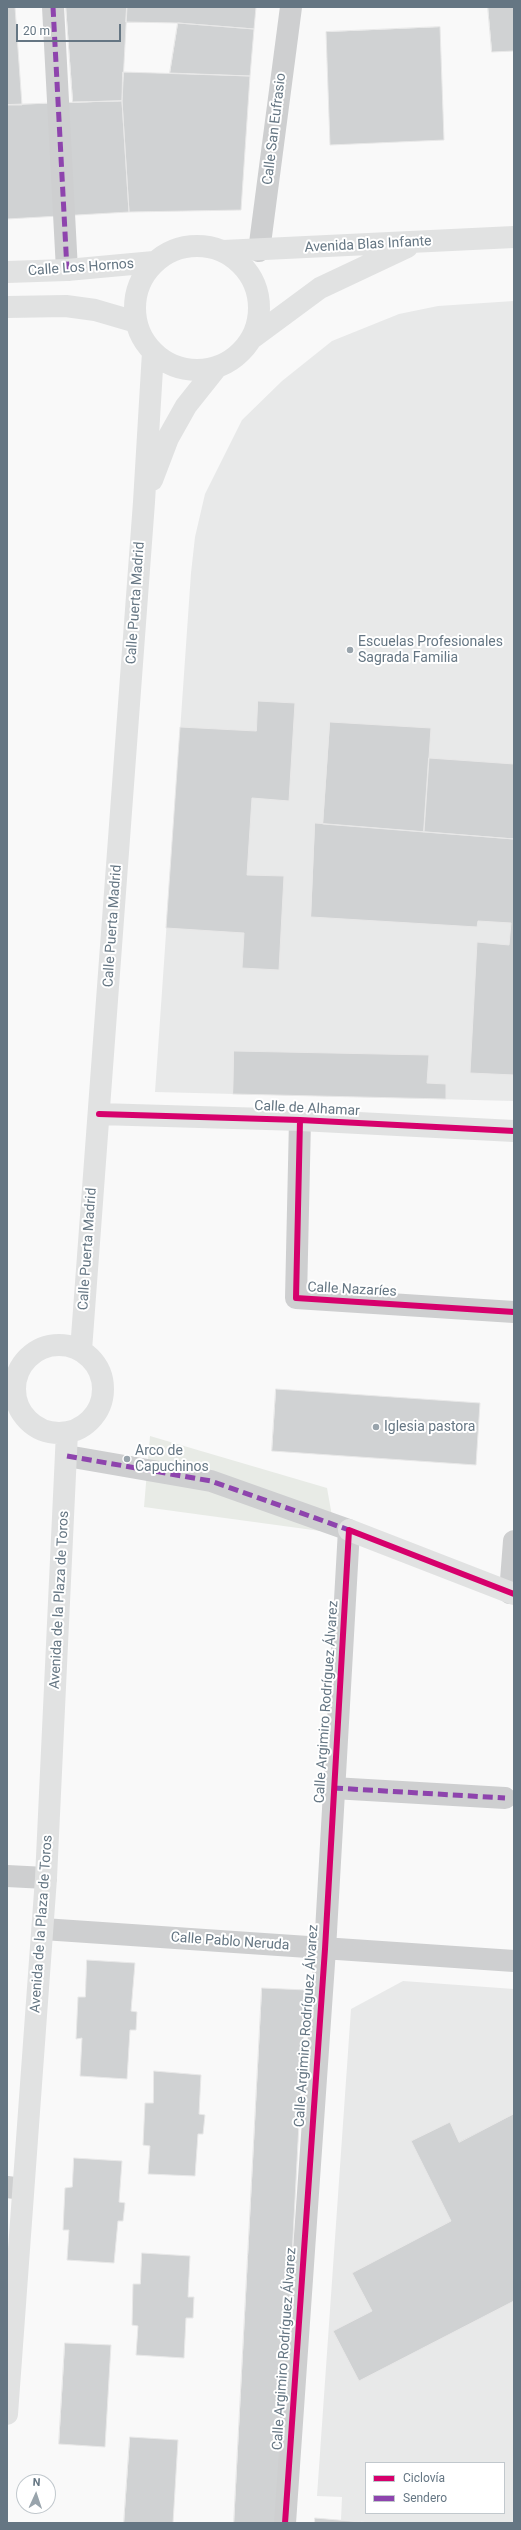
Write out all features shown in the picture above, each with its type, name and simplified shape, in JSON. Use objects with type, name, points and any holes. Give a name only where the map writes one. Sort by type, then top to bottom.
[{"type":"main road","name":"Avenida Blas Infante","points":[[223,251],[259,251],[514,237]]},
{"type":"main road","points":[[252,339],[258,324],[260,309],[256,287],[241,263],[223,251],[207,246],[189,246],[172,251],[154,262],[143,276],[137,292],[134,310],[136,322],[143,339],[153,352],[162,360],[182,368],[198,370],[217,367],[237,356],[252,339],[320,288],[417,242]]},
{"type":"main road","name":"Calle Los Hornos","points":[[7,272],[67,270],[154,262]]},
{"type":"main road","points":[[7,307],[66,306],[94,310],[136,322]]},
{"type":"main road","name":"Calle Puerta Madrid","points":[[81,1350],[144,502],[153,352]]},
{"type":"main road","name":"Calle Puerta Madrid","points":[[144,502],[168,438],[186,406],[217,367]]},
{"type":"main road","name":"Calle de Alhamar","points":[[99,1114],[300,1120],[514,1131]]},
{"type":"main road","points":[[57,1344],[81,1350],[97,1365],[101,1374],[103,1396],[94,1416],[78,1429],[67,1432],[49,1432],[32,1424],[20,1411],[11,1392],[19,1370],[28,1356],[42,1348],[57,1344]]},
{"type":"main road","name":"Avenida de la Plaza de Toros","points":[[7,2401],[15,2188],[43,1929],[67,1432]]},
{"type":"main road","points":[[349,1530],[512,1593]]},
{"type":"street","points":[[53,7],[67,270]]},
{"type":"street","name":"Calle San Eufrasio","points":[[259,251],[291,7]]},
{"type":"street","name":"Calle Nazaríes","points":[[300,1120],[296,1298],[514,1312]]},
{"type":"street","points":[[67,1456],[211,1481],[349,1530]]},
{"type":"street","name":"Calle Argimiro Rodríguez Álvarez","points":[[285,2523],[325,1949],[333,1788],[349,1530]]},
{"type":"street","points":[[512,1593],[514,1541]]},
{"type":"street","name":"Calle Argimiro Rodríguez Álvarez","points":[[333,1788],[505,1798]]},
{"type":"street","points":[[7,1876],[46,1878]]},
{"type":"street","name":"Calle Pablo Neruda","points":[[43,1929],[514,1961]]},
{"type":"shaded area","name":"Escuelas Profesionales Sagrada Familia","points":[[514,301],[514,1101],[155,1092],[191,573],[195,537],[205,494],[242,420],[282,381],[332,341],[399,314],[438,306]]},
{"type":"shaded area","points":[[150,1436],[327,1488],[335,1533],[144,1507]]},
{"type":"shaded area","points":[[403,1981],[514,1989],[514,2523],[377,2523],[341,2520],[342,2497],[317,2496],[351,2009]]},
{"type":"building","points":[[7,7],[15,7],[22,105],[7,105]]},
{"type":"building","points":[[66,7],[127,7],[122,101],[73,102]]},
{"type":"building","points":[[127,7],[256,7],[254,29],[178,23],[126,22]]},
{"type":"building","points":[[488,7],[514,7],[514,51],[492,52]]},
{"type":"building","points":[[178,23],[254,29],[250,76],[170,73]]},
{"type":"building","points":[[440,27],[444,140],[330,145],[326,32]]},
{"type":"building","points":[[123,72],[250,76],[241,210],[129,212],[122,101]]},
{"type":"building","points":[[122,101],[129,212],[7,219],[7,105]]},
{"type":"building","points":[[258,701],[295,703],[289,801],[252,798],[247,875],[284,876],[279,970],[242,968],[244,933],[166,928],[180,727],[256,731]]},
{"type":"building","points":[[330,722],[431,728],[424,832],[323,824]]},
{"type":"building","points":[[429,758],[514,764],[514,839],[424,832]]},
{"type":"building","points":[[315,823],[514,839],[514,1075],[470,1073],[477,942],[509,945],[511,923],[478,921],[477,927],[311,917]]},
{"type":"building","points":[[234,1051],[429,1055],[427,1083],[446,1084],[446,1099],[233,1094]]},
{"type":"building","name":"Iglesia pastora","points":[[276,1389],[480,1403],[476,1465],[272,1451]]},
{"type":"building","points":[[87,1960],[135,1963],[131,2011],[137,2012],[136,2030],[130,2030],[127,2079],[80,2076],[82,2038],[76,2039],[78,1997],[85,1997]]},
{"type":"building","points":[[262,1988],[306,1990],[278,2523],[234,2523]]},
{"type":"building","points":[[154,2071],[201,2075],[199,2114],[205,2115],[203,2134],[198,2134],[195,2176],[148,2174],[150,2146],[143,2145],[145,2103],[153,2103]]},
{"type":"building","points":[[514,2114],[514,2301],[359,2381],[333,2331],[372,2311],[352,2273],[451,2221],[411,2141],[450,2122],[459,2142]]},
{"type":"building","points":[[74,2158],[122,2161],[119,2202],[125,2203],[123,2221],[118,2221],[114,2263],[67,2260],[69,2230],[63,2230],[65,2188],[72,2187]]},
{"type":"building","points":[[142,2253],[190,2256],[188,2297],[194,2297],[193,2318],[186,2318],[184,2358],[136,2355],[138,2326],[132,2325],[133,2284],[140,2284]]},
{"type":"building","points":[[65,2343],[111,2345],[105,2447],[59,2444]]},
{"type":"building","points":[[130,2437],[178,2440],[173,2523],[124,2523]]},
{"type":"building","points":[[315,2518],[361,2522],[361,2523],[315,2523]]},
{"type":"marked path","points":[[53,7],[67,270]]},
{"type":"marked path","points":[[67,1456],[211,1481],[349,1530]]},
{"type":"marked path","points":[[333,1788],[505,1798]]},
{"type":"cycle path","points":[[99,1114],[300,1120],[514,1131]]},
{"type":"cycle path","points":[[300,1120],[296,1298],[514,1312]]},
{"type":"cycle path","points":[[285,2523],[325,1949],[349,1530],[514,1594]]},
{"type":"place","name":"Escuelas Profesionales Sagrada Familia","points":[[350,650]]},
{"type":"place","name":"Iglesia pastora","points":[[376,1427]]},
{"type":"place","name":"Arco de Capuchinos","points":[[127,1459]]}]
